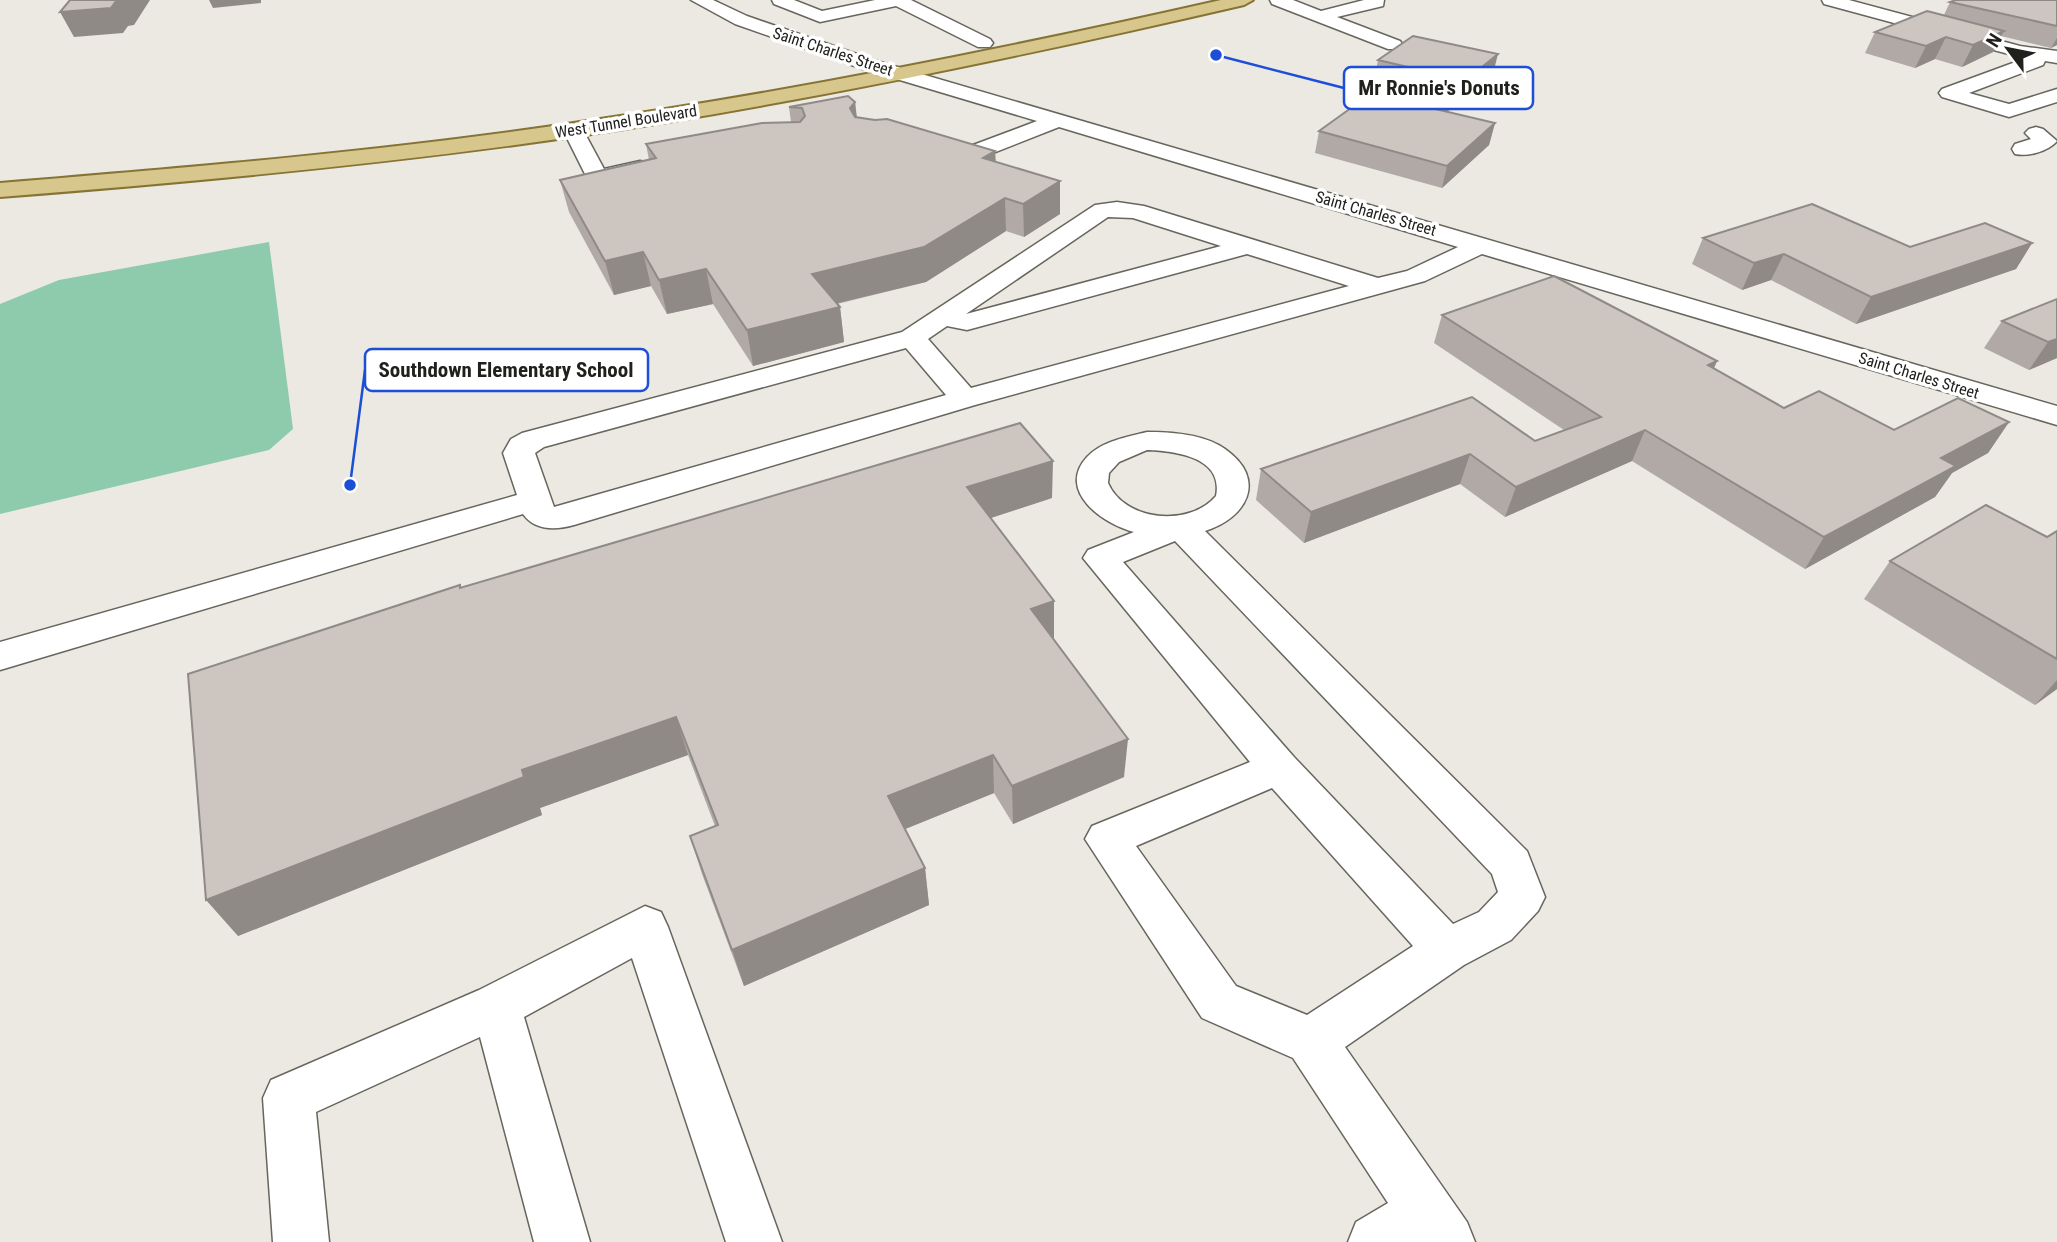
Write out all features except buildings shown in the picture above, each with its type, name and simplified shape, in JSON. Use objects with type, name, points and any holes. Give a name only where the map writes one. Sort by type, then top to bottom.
[{"type":"main road","name":"West Tunnel Boulevard","points":[[0,170],[200,154],[404,133],[684,96],[984,43],[1180,0]]},
{"type":"main road","name":"West Tunnel Boulevard","points":[[0,190],[248,168],[573,130],[901,74],[1094,35],[1244,0]]},
{"type":"street","points":[[780,0],[820,17],[898,0],[984,43]]},
{"type":"street","points":[[1278,0],[1394,45]]},
{"type":"street","points":[[1839,1],[2019,51],[2057,57]]},
{"type":"street","points":[[1320,16],[1377,2]]},
{"type":"street","name":"Saint Charles Street","points":[[705,3],[793,39],[870,65],[2057,416]]},
{"type":"street","points":[[1892,17],[1916,9]]},
{"type":"street","points":[[2019,51],[2036,61],[1949,93],[2009,111],[2057,95]]},
{"type":"street","points":[[957,159],[1059,120]]},
{"type":"street","points":[[573,130],[597,177]]},
{"type":"street","points":[[933,152],[994,170]]},
{"type":"street","points":[[576,188],[597,177],[662,164]]},
{"type":"street","points":[[965,399],[912,338],[1103,210],[1136,211],[1378,287]]},
{"type":"street","points":[[0,656],[535,500],[540,514],[562,518],[965,399],[1416,276],[1481,245]]},
{"type":"street","points":[[946,316],[967,322],[1247,246]]},
{"type":"street","points":[[1311,1041],[1447,950],[1495,926],[1522,897],[1511,864],[1180,526],[1100,558],[1279,768],[1447,950]]},
{"type":"street","points":[[1279,768],[1108,839],[1219,1002],[1311,1041],[1437,1227],[1376,1242]]},
{"type":"street","points":[[301,1242],[289,1098],[496,1006],[645,927],[754,1242]]},
{"type":"street","points":[[496,1006],[562,1242]]},
{"type":"lane","points":[[705,3],[747,0]]},
{"type":"lane","points":[[535,500],[519,453],[522,446],[533,440],[912,338]]},
{"type":"green space","points":[[269,242],[293,429],[269,450],[0,514],[0,304],[59,280]]},
{"type":"place","name":"Mr Ronnie's Donuts","points":[[1216,55]]},
{"type":"place","name":"Southdown Elementary School","points":[[350,485]]}]
